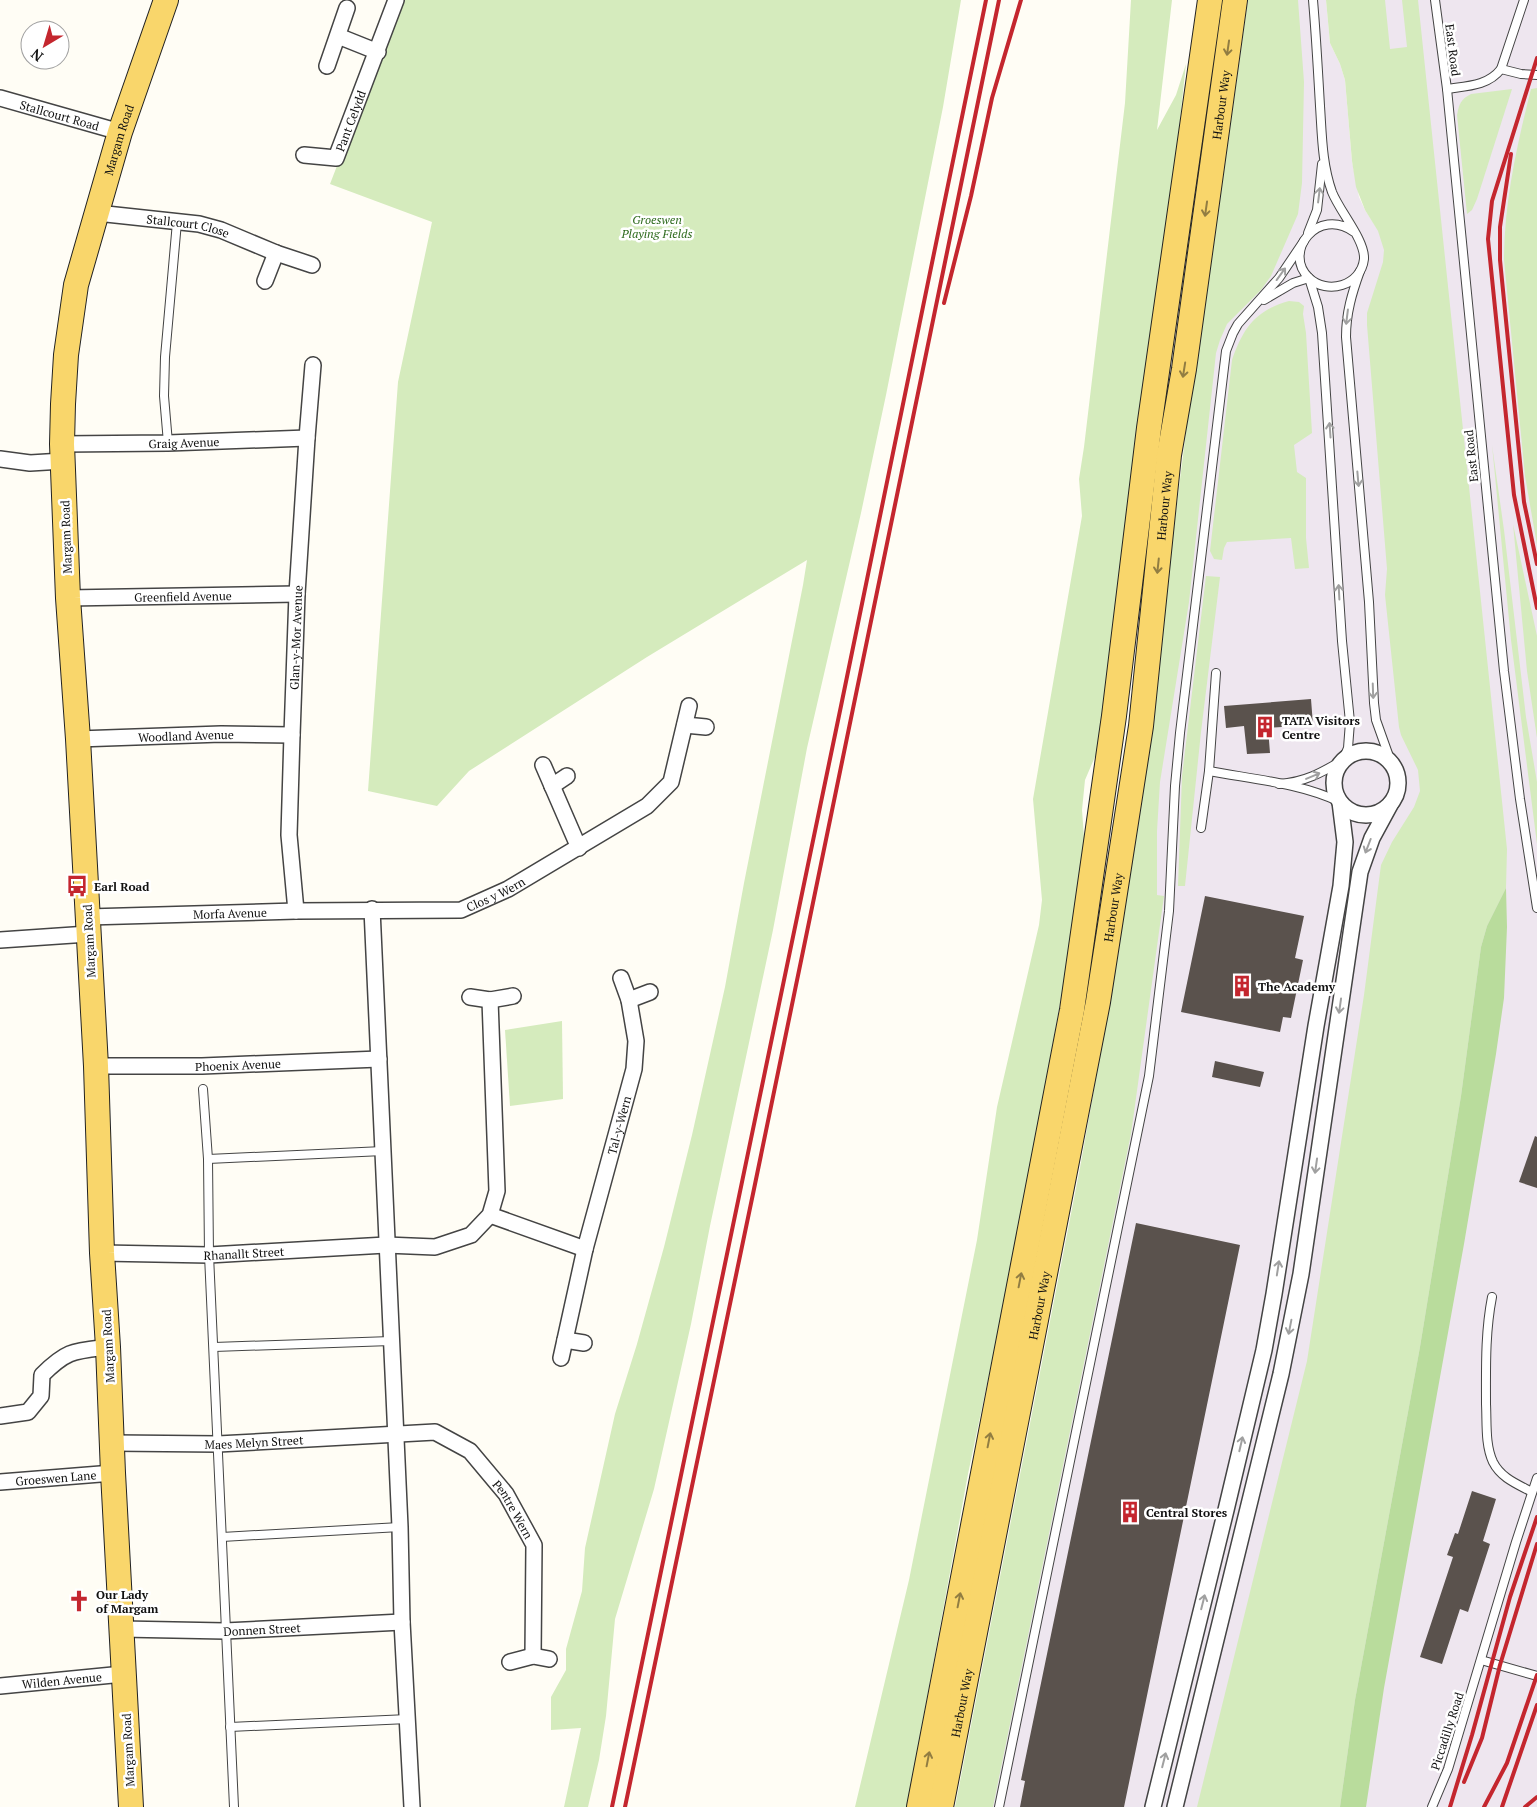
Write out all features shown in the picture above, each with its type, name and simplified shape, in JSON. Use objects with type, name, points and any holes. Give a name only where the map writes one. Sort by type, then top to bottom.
[{"type":"main road","name":"Margam Road","points":[[131,1807],[102,1253],[96,1066],[78,739],[68,598],[62,452],[66,355],[76,285],[120,132],[166,0]]},
{"type":"main road","name":"Harbour Way","points":[[919,1807],[1072,1010],[1114,716],[1149,428],[1210,0]]},
{"type":"main road","name":"Harbour Way","points":[[941,1807],[1098,1002],[1141,726],[1169,455],[1184,369],[1235,0]]},
{"type":"street","name":"Pant Celydd","points":[[304,154],[336,158],[378,52],[396,0]]},
{"type":"street","points":[[327,66],[347,8]]},
{"type":"street","points":[[338,36],[378,52]]},
{"type":"street","name":"Stallcourt Road","points":[[0,98],[120,132]]},
{"type":"street","name":"Stallcourt Close","points":[[98,213],[199,224],[221,230],[276,253],[312,265]]},
{"type":"street","points":[[265,281],[276,253]]},
{"type":"street","name":"Glan-y-Mor Avenue","points":[[296,910],[289,835],[292,735],[297,594],[306,438],[313,365]]},
{"type":"street","name":"Graig Avenue","points":[[0,459],[30,463],[62,452],[168,443],[306,438]]},
{"type":"street","name":"Greenfield Avenue","points":[[68,598],[297,594]]},
{"type":"street","name":"Clos y Wern","points":[[372,909],[461,910],[508,889],[647,806],[671,782],[689,706]]},
{"type":"street","points":[[686,725],[706,727]]},
{"type":"street","name":"Woodland Avenue","points":[[78,739],[221,734],[292,735]]},
{"type":"street","points":[[1175,1807],[1281,1374],[1301,1274],[1358,879],[1372,838],[1396,795],[1398,787],[1396,769],[1391,762],[1378,753],[1364,750],[1356,752],[1343,760],[1334,775],[1335,794],[1346,809],[1365,815],[1375,814],[1384,810],[1391,803]]},
{"type":"street","points":[[543,765],[579,848]]},
{"type":"street","points":[[552,786],[567,776]]},
{"type":"street","points":[[1153,1807],[1264,1350],[1316,1026],[1341,886],[1345,842],[1340,802]]},
{"type":"street","points":[[372,909],[400,1527],[402,1622],[412,1807]]},
{"type":"street","name":"Morfa Avenue","points":[[88,926],[296,910],[372,909]]},
{"type":"street","points":[[0,940],[88,926]]},
{"type":"street","name":"Tal-y-Wern","points":[[561,1358],[585,1249],[634,1069],[636,1041],[629,1000],[621,978]]},
{"type":"street","points":[[629,1000],[650,992]]},
{"type":"street","points":[[470,997],[490,1000],[513,996]]},
{"type":"street","points":[[386,1245],[435,1246],[471,1235],[490,1215],[497,1191],[490,1000]]},
{"type":"street","name":"Phoenix Avenue","points":[[96,1066],[202,1066],[380,1059]]},
{"type":"street","points":[[490,1215],[585,1249]]},
{"type":"street","name":"Rhanallt Street","points":[[102,1253],[209,1255],[386,1245]]},
{"type":"street","points":[[565,1340],[584,1343]]},
{"type":"street","points":[[0,1416],[28,1412],[41,1396],[42,1376],[59,1359],[76,1351],[108,1347]]},
{"type":"street","name":"Pentre Wern","points":[[396,1435],[435,1432],[470,1451],[506,1494],[534,1546],[533,1656]]},
{"type":"street","name":"Maes Melyn Street","points":[[113,1443],[218,1444],[396,1435]]},
{"type":"street","name":"Groeswen Lane","points":[[0,1482],[113,1473]]},
{"type":"street","name":"Donnen Street","points":[[122,1629],[225,1632],[402,1622]]},
{"type":"street","points":[[510,1662],[533,1656],[548,1659]]},
{"type":"street","name":"Wilden Avenue","points":[[0,1686],[123,1674]]},
{"type":"lane","points":[[1313,0],[1325,168],[1332,192],[1361,242],[1364,251],[1364,261],[1348,309],[1346,337],[1369,602],[1374,703],[1376,720],[1391,762]]},
{"type":"lane","name":"East Road","points":[[1435,0],[1447,89],[1504,671],[1520,799],[1537,908]]},
{"type":"lane","points":[[1447,89],[1488,81],[1495,77],[1501,69],[1524,0]]},
{"type":"lane","points":[[1501,69],[1521,74],[1537,75]]},
{"type":"lane","points":[[1279,784],[1301,781],[1343,760],[1348,748],[1350,722],[1342,641],[1326,384],[1318,307],[1309,278],[1302,267],[1300,257],[1317,210],[1323,149]]},
{"type":"lane","points":[[168,443],[164,396],[165,357],[177,222]]},
{"type":"lane","points":[[999,1807],[1149,1076],[1169,911],[1175,786],[1180,734],[1226,350],[1232,333],[1238,324],[1279,278],[1305,239],[1315,228],[1327,224],[1340,225],[1354,232]]},
{"type":"lane","points":[[1309,278],[1323,286],[1336,287],[1351,281],[1360,271]]},
{"type":"lane","points":[[1255,306],[1278,291],[1309,278]]},
{"type":"lane","points":[[1201,828],[1209,771],[1216,673]]},
{"type":"lane","points":[[1209,771],[1279,784],[1322,795],[1340,802]]},
{"type":"lane","points":[[203,1089],[208,1159],[209,1255],[234,1807]]},
{"type":"lane","points":[[208,1159],[383,1151]]},
{"type":"lane","points":[[1492,1297],[1485,1340],[1489,1447],[1494,1463],[1502,1474],[1512,1482],[1532,1492]]},
{"type":"lane","points":[[214,1347],[391,1341]]},
{"type":"lane","name":"Piccadilly Road","points":[[1432,1807],[1448,1768],[1482,1660],[1513,1551],[1537,1478]]},
{"type":"lane","points":[[222,1536],[400,1527]]},
{"type":"lane","points":[[1482,1660],[1537,1676]]},
{"type":"lane","points":[[230,1726],[408,1719]]},
{"type":"shaded area","points":[[1283,0],[1326,0],[1330,43],[1345,80],[1352,161],[1359,197],[1378,230],[1358,0],[1537,0],[1537,1807],[956,1807],[1080,1168],[1118,956],[1144,769],[1168,571]]},
{"type":"green space","name":"Groeswen Playing Fields","points":[[401,0],[961,0],[943,107],[886,395],[807,748],[773,930],[691,1324],[654,1489],[615,1619],[606,1716],[599,1760],[588,1807],[564,1807],[581,1728],[551,1730],[551,1697],[566,1670],[566,1649],[582,1591],[585,1548],[615,1414],[664,1247],[692,1135],[725,987],[807,560],[647,657],[469,771],[437,806],[368,791],[398,382],[432,222],[330,184]]},
{"type":"green space","points":[[1131,0],[1172,0],[1157,130],[1176,95],[1186,64],[1172,194],[1102,722],[1097,752],[1085,780],[1082,810],[1085,851],[1074,928],[1010,1275],[968,1474],[907,1807],[855,1807],[909,1580],[977,1240],[997,1107],[1039,925],[1042,900],[1033,799],[1082,516],[1079,479],[1125,103]]},
{"type":"green space","points":[[1248,0],[1298,0],[1304,82],[1302,183],[1298,214],[1271,276],[1261,290],[1227,324],[1216,353],[1189,602],[1160,782],[1157,831],[1157,895],[1164,896],[1131,1134],[993,1807],[955,1807],[1080,1168],[1118,956],[1144,769],[1194,367],[1205,308]]},
{"type":"green space","points":[[1326,0],[1385,0],[1390,49],[1407,47],[1402,0],[1418,0],[1507,849],[1506,888],[1487,926],[1481,947],[1461,1096],[1420,1347],[1355,1700],[1340,1807],[1197,1807],[1307,1361],[1364,995],[1381,865],[1392,842],[1414,807],[1420,791],[1418,770],[1399,727],[1385,595],[1387,569],[1367,325],[1367,313],[1383,262],[1384,250],[1378,231],[1365,210],[1356,187],[1345,80],[1330,43]]},
{"type":"green space","points":[[1537,88],[1537,545],[1525,476],[1504,260],[1506,217],[1516,152],[1531,89]]},
{"type":"green space","points":[[1512,89],[1477,199],[1472,210],[1467,214],[1457,115],[1460,105],[1471,94]]},
{"type":"green space","points":[[1289,301],[1299,302],[1304,306],[1303,314],[1306,333],[1312,433],[1294,445],[1297,472],[1306,478],[1306,538],[1309,568],[1295,569],[1291,538],[1227,542],[1222,560],[1214,559],[1210,551],[1232,360],[1241,339],[1252,322],[1259,315]]},
{"type":"green space","points":[[1492,445],[1526,717],[1537,782],[1537,844],[1511,640]]},
{"type":"green space","points":[[1513,524],[1537,636],[1537,738],[1527,671]]},
{"type":"green space","points":[[1206,576],[1220,577],[1185,886],[1178,886],[1182,776]]},
{"type":"green space","points":[[1506,888],[1507,927],[1504,998],[1496,1054],[1464,1244],[1384,1688],[1366,1807],[1340,1807],[1355,1700],[1420,1347],[1461,1096],[1481,947],[1487,926]]},
{"type":"green space","points":[[562,1021],[563,1099],[510,1106],[505,1030]]},
{"type":"building","name":"TATA Visitors Centre","points":[[1311,699],[1313,725],[1268,728],[1270,753],[1247,754],[1244,726],[1226,728],[1224,706]]},
{"type":"building","name":"The Academy","points":[[1205,896],[1304,916],[1295,958],[1303,960],[1291,1018],[1283,1017],[1280,1032],[1181,1012]]},
{"type":"building","points":[[1215,1061],[1264,1072],[1260,1087],[1212,1077]]},
{"type":"building","points":[[1535,1136],[1537,1137],[1537,1188],[1519,1182]]},
{"type":"building","name":"Central Stores","points":[[1136,1223],[1240,1245],[1124,1807],[1020,1807],[1025,1781],[1021,1780]]},
{"type":"building","points":[[1472,1491],[1496,1499],[1483,1541],[1490,1544],[1468,1612],[1460,1609],[1442,1664],[1420,1657],[1453,1557],[1447,1555],[1455,1533],[1458,1534]]},
{"type":"railway","points":[[612,1807],[986,0]]},
{"type":"railway","points":[[625,1807],[999,0]]},
{"type":"railway","points":[[944,303],[971,196],[992,98],[1021,0]]},
{"type":"railway","points":[[1537,58],[1492,201],[1488,239],[1514,495],[1537,608]]},
{"type":"railway","points":[[1511,154],[1500,227],[1500,260],[1524,502],[1537,564]]},
{"type":"railway","points":[[1450,1807],[1510,1597],[1537,1517]]},
{"type":"railway","points":[[1464,1782],[1482,1738],[1500,1665],[1537,1544]]},
{"type":"railway","points":[[1484,1807],[1507,1763],[1537,1675]]},
{"type":"railway","points":[[1502,1807],[1537,1705]]},
{"type":"railway","points":[[1525,1807],[1537,1797]]},
{"type":"place","name":"TATA Visitors Centre","points":[[1265,727]]},
{"type":"place","name":"Earl Road","points":[[77,886]]},
{"type":"place","name":"The Academy","points":[[1242,986]]},
{"type":"place","name":"Central Stores","points":[[1130,1512]]},
{"type":"place","name":"Our Lady of Margam","points":[[79,1601]]}]
